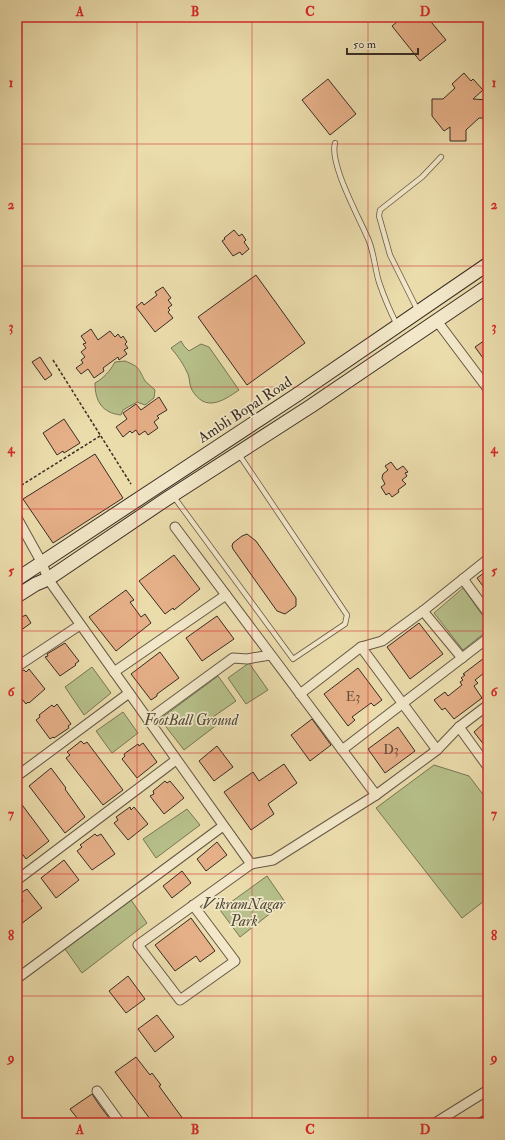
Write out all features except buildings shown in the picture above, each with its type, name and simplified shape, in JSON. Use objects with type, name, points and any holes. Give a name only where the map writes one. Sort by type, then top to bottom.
[{"type":"street","name":"Ambli Bopal Road","points":[[17,579],[298,394],[488,264]]},
{"type":"street","points":[[17,596],[36,584],[48,579],[173,495],[311,406],[488,286]]},
{"type":"street","points":[[437,321],[488,389]]},
{"type":"street","points":[[17,518],[42,563],[48,579],[251,864]]},
{"type":"street","points":[[175,527],[376,795]]},
{"type":"street","points":[[300,694],[361,647],[382,641],[423,611],[488,559]]},
{"type":"street","points":[[463,579],[488,613]]},
{"type":"street","points":[[114,672],[226,595]]},
{"type":"street","points":[[423,611],[462,658]]},
{"type":"street","points":[[18,666],[80,625]]},
{"type":"street","points":[[342,750],[488,638]]},
{"type":"street","points":[[361,647],[437,750]]},
{"type":"street","points":[[148,720],[234,658],[247,659],[270,655]]},
{"type":"street","points":[[17,776],[129,693]]},
{"type":"street","points":[[193,905],[235,961],[180,1000],[138,945],[193,905],[251,864],[273,860],[376,795],[437,750],[459,727],[488,705]]},
{"type":"street","points":[[459,727],[488,767]]},
{"type":"street","points":[[17,880],[176,760]]},
{"type":"street","points":[[19,977],[223,826]]},
{"type":"street","points":[[435,1123],[488,1090]]},
{"type":"street","points":[[97,1091],[120,1123]]},
{"type":"lane","points":[[335,143],[335,157],[341,178],[370,242],[379,282],[397,327]]},
{"type":"lane","points":[[418,312],[390,255],[379,216],[380,210],[422,177],[441,157]]},
{"type":"lane","points":[[173,495],[293,660],[345,624],[347,615],[238,453]]},
{"type":"path","points":[[53,360],[131,484]]},
{"type":"path","points":[[17,488],[100,436]]},
{"type":"green space","points":[[181,341],[189,351],[201,344],[209,347],[239,390],[214,403],[202,401],[197,397],[191,388],[189,376],[185,367],[171,348]]},
{"type":"green space","points":[[125,361],[138,368],[145,381],[155,390],[154,398],[145,405],[137,402],[123,410],[121,415],[114,414],[104,409],[98,401],[95,383],[106,374],[115,362]]},
{"type":"green space","points":[[463,588],[488,623],[488,630],[463,650],[434,613]]},
{"type":"green space","points":[[249,663],[268,690],[246,704],[228,678]]},
{"type":"green space","points":[[92,667],[111,693],[84,715],[65,687]]},
{"type":"green space","name":"FootBall Ground","points":[[218,676],[236,701],[213,717],[218,724],[184,750],[160,719]]},
{"type":"green space","points":[[123,712],[138,733],[112,753],[96,731]]},
{"type":"green space","points":[[434,765],[469,776],[488,801],[488,898],[462,918],[376,808]]},
{"type":"green space","points":[[187,809],[200,825],[156,858],[143,839]]},
{"type":"green space","name":"VikramNagar Park","points":[[267,876],[285,902],[240,937],[220,910]]},
{"type":"green space","points":[[131,900],[147,923],[82,973],[65,949]]}]
